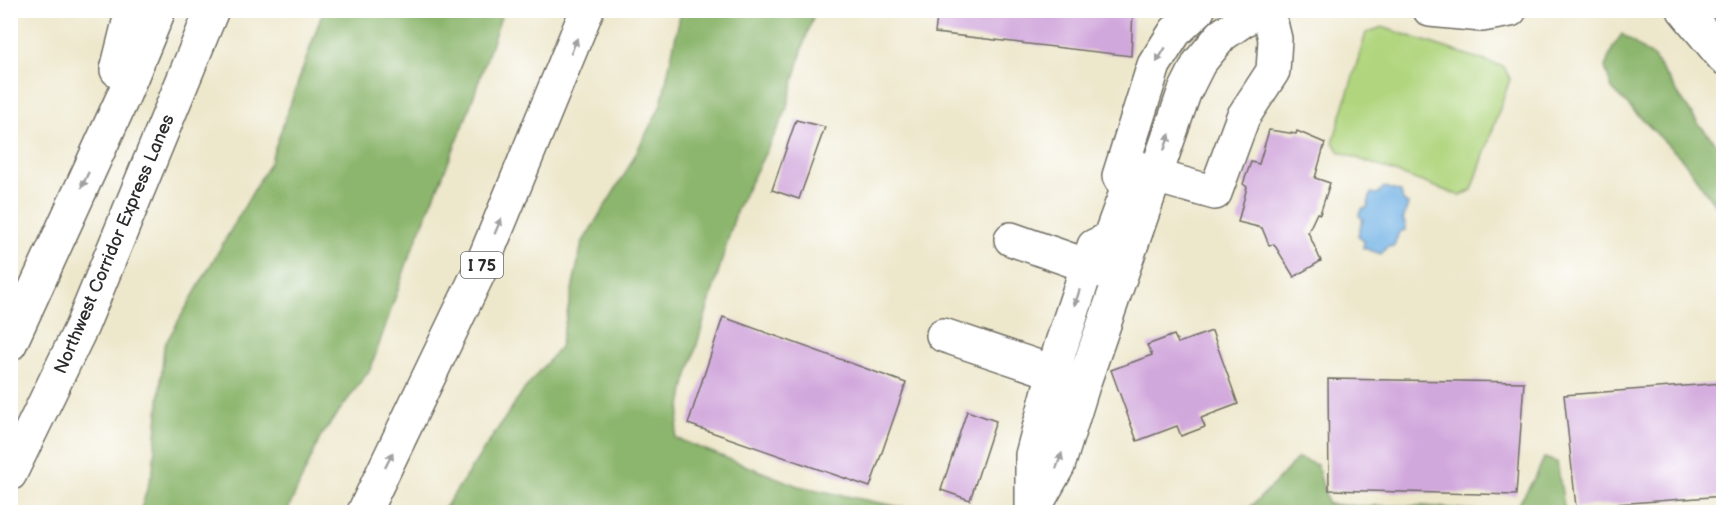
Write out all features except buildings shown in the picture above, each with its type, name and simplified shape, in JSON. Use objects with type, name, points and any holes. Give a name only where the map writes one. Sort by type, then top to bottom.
[{"type":"main road","points":[[101,146],[132,10]]},
{"type":"main road","points":[[10,344],[101,146],[159,10]]},
{"type":"main road","name":"Northwest Corridor Express Lanes","points":[[10,474],[82,326],[212,10]]},
{"type":"main road","name":"I 75","points":[[364,513],[479,272],[587,10]]},
{"type":"main road","points":[[1069,377],[1091,256],[1109,239],[1127,190],[1122,168],[1154,65],[1174,32],[1198,10]]},
{"type":"main road","points":[[1032,512],[1032,455],[1120,277],[1184,93],[1199,63],[1222,35],[1258,10]]},
{"type":"main road","points":[[1122,168],[1215,194],[1244,117],[1273,70],[1275,39],[1268,10]]},
{"type":"main road","points":[[1430,10],[1482,15],[1510,10]]},
{"type":"main road","points":[[1684,10],[1724,58]]},
{"type":"main road","points":[[1011,239],[1091,256],[1120,277]]},
{"type":"main road","points":[[943,335],[1069,377]]},
{"type":"green space","points":[[323,11],[503,11],[464,124],[408,260],[371,368],[321,436],[287,512],[140,512],[153,470],[164,346],[270,162]]},
{"type":"green space","points":[[681,11],[815,11],[785,114],[737,209],[685,385],[675,438],[798,486],[924,512],[442,512],[523,391],[560,347],[582,243],[625,174],[661,105]]},
{"type":"green space","points":[[1382,27],[1504,67],[1510,79],[1472,190],[1460,196],[1340,152],[1333,142],[1366,33]]},
{"type":"green space","points":[[1622,34],[1654,58],[1697,122],[1723,151],[1723,216],[1683,160],[1612,89],[1605,67],[1613,47]]},
{"type":"green space","points":[[1298,458],[1317,465],[1328,504],[1424,506],[1479,511],[1517,507],[1544,458],[1557,462],[1565,512],[1245,512]]},
{"type":"water","points":[[1385,187],[1401,192],[1403,201],[1408,204],[1403,220],[1406,224],[1405,230],[1399,232],[1394,246],[1387,247],[1381,254],[1363,248],[1364,241],[1358,235],[1363,219],[1359,214],[1362,209],[1367,208],[1371,193],[1377,194]]}]
